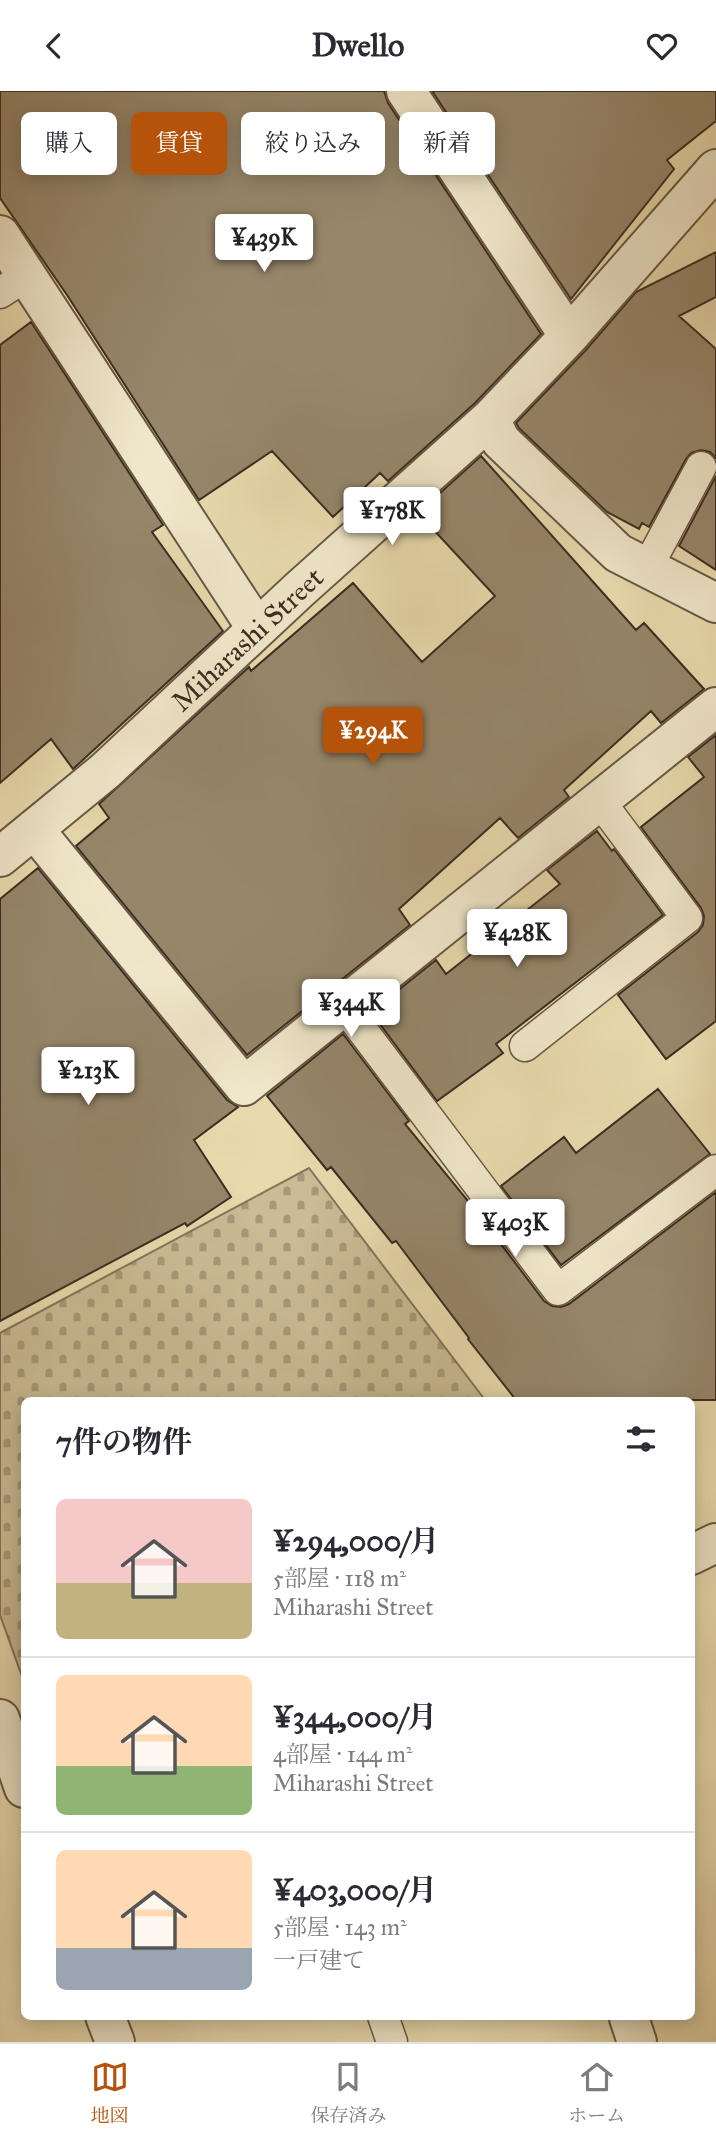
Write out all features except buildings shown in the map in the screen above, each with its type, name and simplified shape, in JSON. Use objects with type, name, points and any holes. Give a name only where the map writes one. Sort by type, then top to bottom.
[{"type":"street","points":[[406,91],[569,336]]},
{"type":"street","name":"Miharashi Street","points":[[0,857],[104,771],[490,419],[569,336],[716,169]]},
{"type":"street","points":[[0,235],[13,284],[257,629]]},
{"type":"street","points":[[490,419],[501,441],[618,553],[716,603]]},
{"type":"street","points":[[34,829],[244,1086],[716,706]]},
{"type":"street","points":[[695,1553],[716,1543]]},
{"type":"street","points":[[0,1719],[21,1779]]},
{"type":"street","points":[[107,2020],[115,2042]]},
{"type":"lane","points":[[647,568],[701,467]]},
{"type":"lane","points":[[525,1046],[687,918],[599,800]]},
{"type":"lane","points":[[344,1006],[558,1290],[716,1170]]},
{"type":"lane","points":[[384,2020],[392,2042]]},
{"type":"green space","points":[[309,1168],[483,1397],[21,1397],[21,1674],[0,1615],[0,1333]]}]
